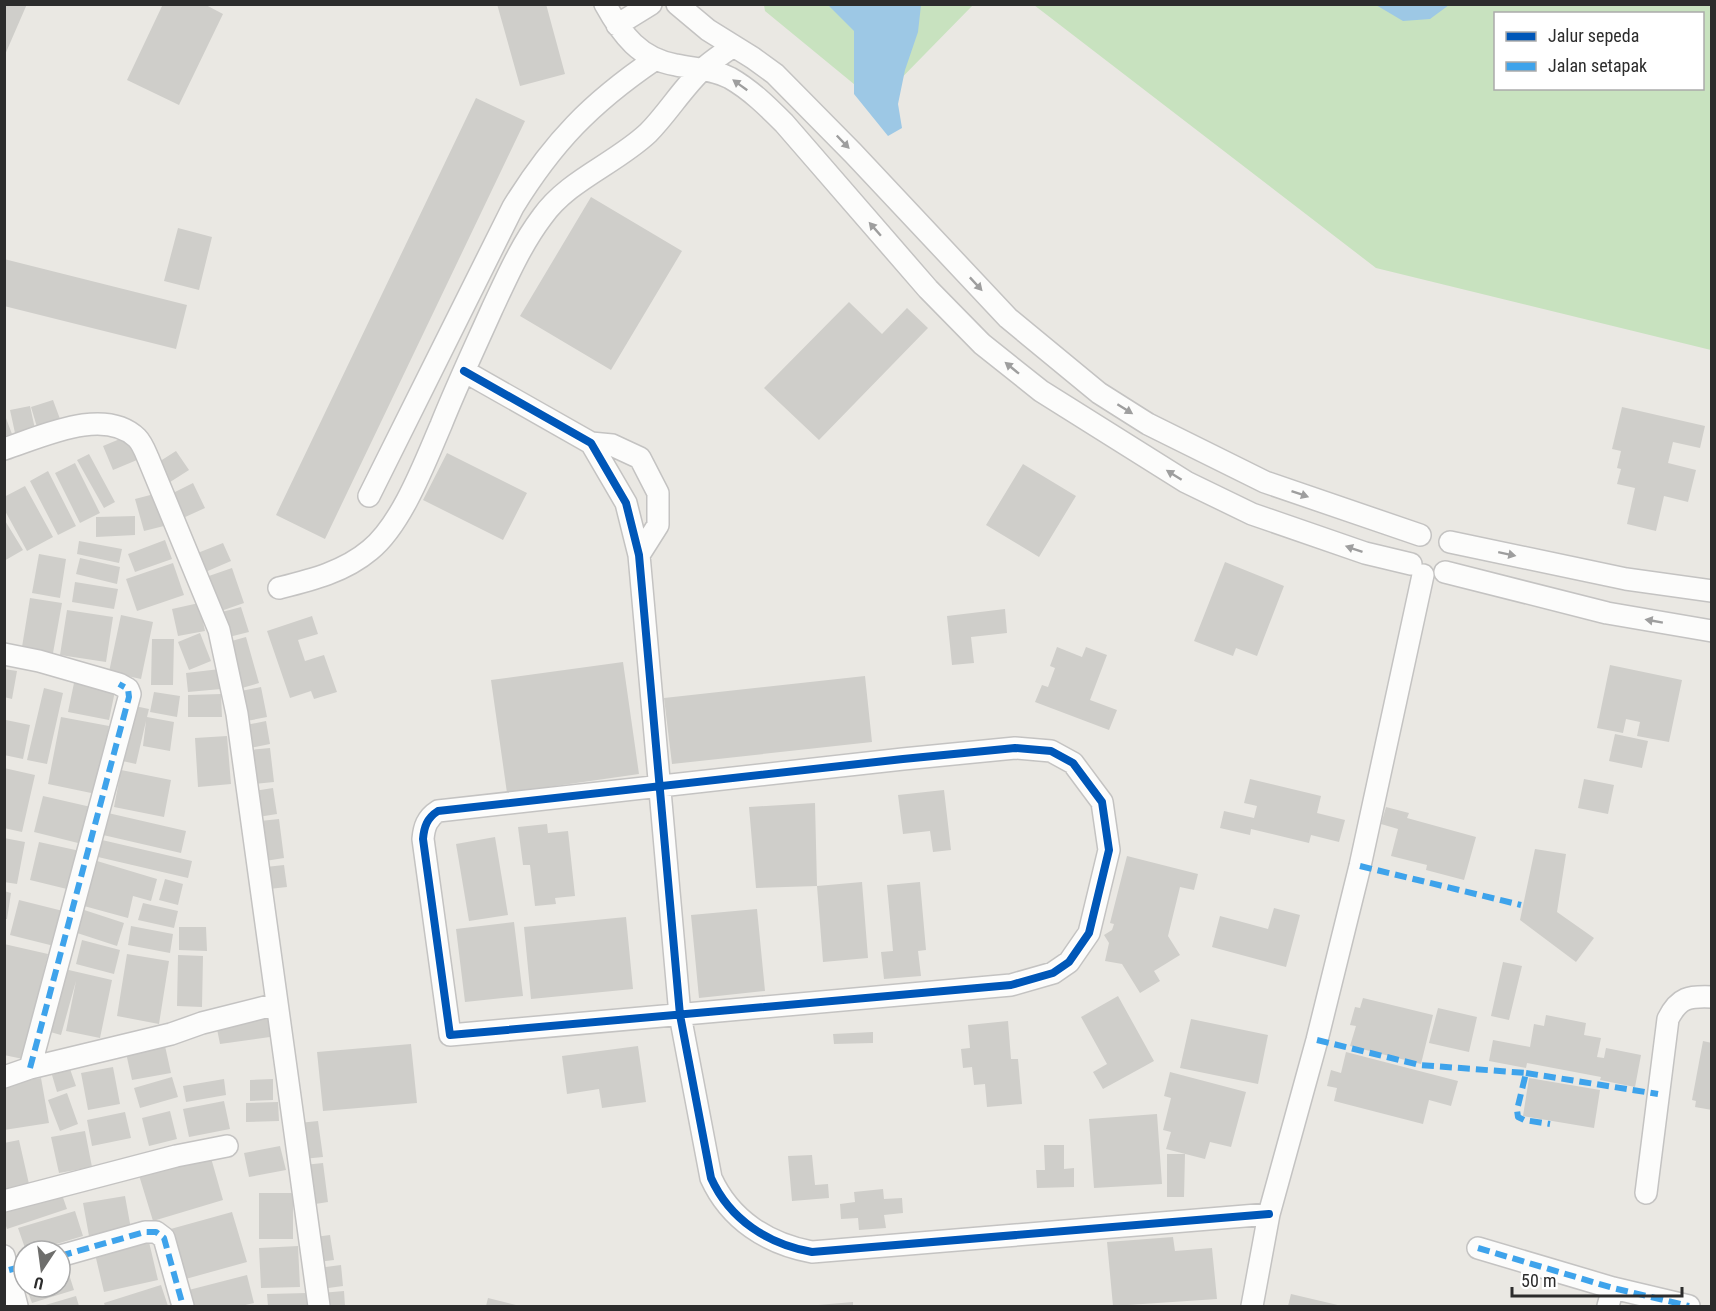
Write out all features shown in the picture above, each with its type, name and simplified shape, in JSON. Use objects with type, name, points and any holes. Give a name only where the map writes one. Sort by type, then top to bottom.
[{"type":"street","points":[[605,4],[617,25],[635,47],[654,60],[704,68],[730,78],[761,100],[784,123],[928,289],[982,344],[1041,391],[1186,482],[1243,509],[1365,553],[1417,570],[1435,576],[1445,572],[1454,558],[1454,550],[1450,542],[1437,532],[1420,535],[1413,540],[1410,547],[1408,556],[1417,570],[1360,866],[1317,1040],[1269,1214],[1252,1306]]},
{"type":"street","points":[[617,25],[651,4]]},
{"type":"street","points":[[677,4],[708,30],[753,57],[775,74],[853,153],[1008,318],[1099,393],[1148,424],[1264,482],[1420,535]]},
{"type":"street","points":[[279,588],[312,580],[345,567],[372,549],[402,508],[417,480],[511,268],[544,214],[563,194],[627,151],[648,132],[704,68],[733,46]]},
{"type":"street","points":[[369,496],[513,207],[536,169],[570,129],[600,100],[654,60]]},
{"type":"street","points":[[464,371],[591,443],[612,445],[640,458],[658,493],[658,525],[639,555]]},
{"type":"street","points":[[4,449],[84,424],[99,423],[128,431],[139,440],[219,630],[237,714],[319,1306]]},
{"type":"street","points":[[591,443],[626,502],[639,555],[680,1015],[711,1178],[719,1195],[737,1217],[775,1242],[793,1249],[812,1252],[1269,1214]]},
{"type":"street","points":[[1450,542],[1626,579],[1712,591]]},
{"type":"street","points":[[1445,572],[1607,613],[1712,632]]},
{"type":"street","points":[[4,654],[39,661],[119,684],[128,689],[130,694],[30,1068]]},
{"type":"street","points":[[1014,748],[1051,751],[1073,763],[1102,802],[1109,850],[1089,933],[1070,962],[1053,973],[1011,986],[680,1015],[450,1035],[423,839],[427,821],[431,815],[438,811],[1014,748]]},
{"type":"street","points":[[1646,1193],[1668,1019],[1680,1002],[1689,998],[1712,997]]},
{"type":"street","points":[[4,1077],[30,1068],[171,1034],[202,1023],[278,1004]]},
{"type":"street","points":[[4,1202],[176,1156],[226,1146]]},
{"type":"street","points":[[72,1253],[145,1232],[156,1232],[164,1238],[183,1306]]},
{"type":"street","points":[[1478,1248],[1610,1297],[1689,1306]]},
{"type":"street","points":[[11,1272],[17,1306]]},
{"type":"green space","points":[[764,5],[973,5],[877,103],[765,11]]},
{"type":"green space","points":[[1034,5],[1711,5],[1711,350],[1376,268]]},
{"type":"water","points":[[828,5],[921,5],[918,32],[905,70],[898,104],[902,128],[888,136],[854,94],[854,31]]},
{"type":"water","points":[[1376,5],[1449,5],[1430,19],[1403,21]]},
{"type":"building","points":[[4,4],[27,4],[4,57]]},
{"type":"building","points":[[163,4],[204,4],[223,14],[179,105],[127,80]]},
{"type":"building","points":[[497,4],[546,4],[565,74],[520,86]]},
{"type":"building","points":[[476,98],[525,121],[325,539],[276,515]]},
{"type":"building","points":[[591,197],[682,251],[611,370],[520,316]]},
{"type":"building","points":[[178,228],[212,237],[199,290],[164,281]]},
{"type":"building","points":[[4,259],[187,305],[176,349],[4,306]]},
{"type":"building","points":[[849,302],[882,334],[907,308],[928,328],[819,440],[764,388]]},
{"type":"building","points":[[53,400],[60,419],[37,427],[31,407]]},
{"type":"building","points":[[30,406],[35,429],[15,433],[10,410]]},
{"type":"building","points":[[1622,407],[1705,426],[1700,448],[1673,442],[1668,463],[1696,470],[1688,502],[1664,496],[1656,531],[1627,524],[1635,488],[1617,484],[1621,469],[1617,468],[1621,451],[1612,449]]},
{"type":"building","points":[[4,413],[12,434],[4,436]]},
{"type":"building","points":[[127,436],[137,460],[113,470],[103,446]]},
{"type":"building","points":[[176,451],[189,470],[167,484],[154,465]]},
{"type":"building","points":[[447,453],[527,493],[503,540],[423,500]]},
{"type":"building","points":[[89,454],[115,502],[104,508],[77,460]]},
{"type":"building","points":[[75,463],[100,513],[80,523],[55,473]]},
{"type":"building","points":[[1023,464],[1076,496],[1039,557],[986,525]]},
{"type":"building","points":[[48,471],[76,526],[58,535],[30,481]]},
{"type":"building","points":[[193,483],[205,508],[183,518],[171,494]]},
{"type":"building","points":[[25,486],[53,537],[27,551],[4,509],[4,497]]},
{"type":"building","points":[[158,493],[168,525],[144,531],[135,499]]},
{"type":"building","points":[[135,516],[135,535],[96,537],[96,517]]},
{"type":"building","points":[[4,519],[23,550],[4,561]]},
{"type":"building","points":[[165,540],[172,559],[135,572],[128,554]]},
{"type":"building","points":[[79,541],[122,549],[119,563],[77,554]]},
{"type":"building","points":[[223,543],[231,561],[203,573],[195,554]]},
{"type":"building","points":[[39,554],[66,559],[60,598],[32,593]]},
{"type":"building","points":[[80,558],[120,567],[117,584],[76,574]]},
{"type":"building","points":[[1225,562],[1284,586],[1257,656],[1236,648],[1233,656],[1194,641]]},
{"type":"building","points":[[173,563],[184,595],[137,611],[126,579]]},
{"type":"building","points":[[232,568],[244,603],[218,612],[206,577]]},
{"type":"building","points":[[75,582],[118,589],[114,609],[72,602]]},
{"type":"building","points":[[30,598],[62,603],[53,653],[22,647]]},
{"type":"building","points":[[199,603],[205,631],[178,636],[172,609]]},
{"type":"building","points":[[241,607],[249,632],[229,637],[222,612]]},
{"type":"building","points":[[1005,609],[1007,633],[971,637],[974,663],[952,665],[947,616]]},
{"type":"building","points":[[67,610],[113,617],[106,662],[60,655]]},
{"type":"building","points":[[121,615],[153,622],[141,679],[109,672]]},
{"type":"building","points":[[312,616],[318,634],[298,640],[305,661],[324,655],[337,692],[314,699],[311,691],[290,698],[267,631]]},
{"type":"building","points":[[200,633],[211,661],[189,670],[178,642]]},
{"type":"building","points":[[246,637],[259,683],[242,688],[228,642]]},
{"type":"building","points":[[152,639],[174,639],[173,685],[151,685]]},
{"type":"building","points":[[1057,647],[1082,657],[1086,647],[1107,655],[1090,700],[1117,710],[1109,730],[1035,702],[1042,685],[1048,687],[1055,668],[1050,666]]},
{"type":"building","points":[[623,662],[639,774],[507,793],[491,680]]},
{"type":"building","points":[[1610,665],[1682,680],[1669,742],[1637,736],[1640,722],[1626,719],[1623,733],[1597,728]]},
{"type":"building","points":[[4,669],[17,671],[12,699],[4,697]]},
{"type":"building","points":[[220,669],[221,689],[188,692],[186,673]]},
{"type":"building","points":[[865,676],[872,742],[672,764],[664,698]]},
{"type":"building","points":[[74,683],[115,691],[109,720],[68,712]]},
{"type":"building","points":[[261,687],[267,717],[247,721],[241,691]]},
{"type":"building","points":[[44,688],[63,693],[47,764],[27,760]]},
{"type":"building","points":[[154,692],[180,696],[177,717],[150,712]]},
{"type":"building","points":[[221,694],[222,717],[188,717],[188,695]]},
{"type":"building","points":[[130,705],[149,709],[147,717],[174,722],[170,751],[143,746],[146,721],[136,764],[118,760]]},
{"type":"building","points":[[61,717],[109,726],[96,794],[48,784]]},
{"type":"building","points":[[6,720],[30,725],[23,759],[4,755]]},
{"type":"building","points":[[266,721],[270,744],[250,748],[246,725]]},
{"type":"building","points":[[1615,734],[1648,741],[1642,768],[1609,761]]},
{"type":"building","points":[[227,736],[231,784],[198,787],[195,738]]},
{"type":"building","points":[[270,748],[274,782],[254,784],[250,750]]},
{"type":"building","points":[[4,768],[35,775],[22,832],[4,828]]},
{"type":"building","points":[[121,770],[171,780],[164,817],[114,807]]},
{"type":"building","points":[[1250,779],[1321,796],[1317,813],[1345,820],[1339,842],[1311,835],[1309,843],[1251,829],[1250,835],[1220,828],[1224,811],[1254,818],[1257,806],[1244,803]]},
{"type":"building","points":[[1584,779],[1614,785],[1608,814],[1578,808]]},
{"type":"building","points":[[273,788],[277,814],[258,817],[254,791]]},
{"type":"building","points":[[944,790],[951,850],[933,852],[930,831],[903,834],[898,795]]},
{"type":"building","points":[[43,796],[91,807],[82,844],[34,832]]},
{"type":"building","points":[[815,803],[817,886],[756,888],[749,807]]},
{"type":"building","points":[[1386,807],[1409,813],[1407,818],[1476,837],[1464,880],[1426,870],[1427,865],[1391,856],[1398,829],[1381,824]]},
{"type":"building","points":[[108,813],[186,831],[181,853],[103,835]]},
{"type":"building","points":[[279,819],[284,858],[265,861],[260,821]]},
{"type":"building","points":[[547,824],[548,833],[568,831],[575,896],[555,898],[556,904],[535,906],[530,865],[523,865],[518,827]]},
{"type":"building","points":[[495,837],[508,915],[469,921],[456,844]]},
{"type":"building","points":[[4,838],[25,842],[17,884],[4,882]]},
{"type":"building","points":[[102,840],[192,861],[188,878],[98,857]]},
{"type":"building","points":[[39,842],[80,851],[71,890],[30,880]]},
{"type":"building","points":[[1535,849],[1566,854],[1557,912],[1594,938],[1576,962],[1520,920]]},
{"type":"building","points":[[1127,856],[1198,874],[1194,890],[1180,887],[1168,936],[1180,955],[1154,971],[1160,981],[1140,993],[1122,964],[1105,961],[1109,943],[1104,935],[1112,930],[1114,924],[1110,923]]},
{"type":"building","points":[[97,861],[157,879],[151,901],[133,896],[128,918],[84,906]]},
{"type":"building","points":[[284,865],[287,887],[269,889],[266,867]]},
{"type":"building","points":[[165,879],[183,884],[178,905],[159,900]]},
{"type":"building","points":[[862,882],[868,958],[823,962],[817,886]]},
{"type":"building","points":[[920,882],[926,950],[918,951],[921,976],[884,979],[881,952],[893,951],[887,885]]},
{"type":"building","points":[[4,891],[11,893],[7,919],[4,919]]},
{"type":"building","points":[[19,900],[63,911],[54,946],[10,935]]},
{"type":"building","points":[[143,903],[178,911],[174,928],[138,920]]},
{"type":"building","points":[[75,907],[124,923],[117,946],[68,930]]},
{"type":"building","points":[[1274,908],[1300,915],[1286,967],[1212,947],[1220,916],[1268,929]]},
{"type":"building","points":[[757,909],[765,991],[699,998],[691,915]]},
{"type":"building","points":[[626,917],[633,989],[531,999],[524,927]]},
{"type":"building","points":[[514,922],[523,996],[465,1002],[456,929]]},
{"type":"building","points":[[131,926],[173,934],[170,953],[128,945]]},
{"type":"building","points":[[179,927],[206,927],[207,951],[179,950]]},
{"type":"building","points":[[82,940],[120,950],[114,974],[76,964]]},
{"type":"building","points":[[4,944],[48,954],[23,1059],[4,1055]]},
{"type":"building","points":[[127,954],[169,961],[159,1024],[117,1016]]},
{"type":"building","points":[[178,955],[203,956],[202,1007],[177,1006]]},
{"type":"building","points":[[1503,962],[1522,966],[1509,1020],[1491,1016]]},
{"type":"building","points":[[60,968],[112,980],[100,1038],[66,1031],[76,981],[61,1035],[43,1030]]},
{"type":"building","points":[[1118,996],[1154,1061],[1103,1089],[1093,1072],[1107,1064],[1081,1017]]},
{"type":"building","points":[[1363,998],[1433,1015],[1421,1064],[1350,1046],[1356,1026],[1350,1025],[1355,1007],[1360,1008]]},
{"type":"building","points":[[1438,1008],[1477,1017],[1469,1052],[1429,1043]]},
{"type":"building","points":[[274,1015],[277,1036],[220,1044],[216,1024]]},
{"type":"building","points":[[1546,1015],[1586,1023],[1584,1035],[1601,1038],[1597,1057],[1604,1058],[1606,1048],[1641,1055],[1635,1087],[1600,1080],[1601,1077],[1527,1063],[1526,1068],[1489,1061],[1493,1040],[1530,1047],[1534,1024],[1544,1026]]},
{"type":"building","points":[[1191,1019],[1268,1035],[1258,1084],[1180,1068]]},
{"type":"building","points":[[1008,1021],[1011,1059],[1018,1059],[1022,1104],[987,1107],[985,1084],[974,1085],[972,1067],[963,1068],[961,1049],[970,1048],[968,1025]]},
{"type":"building","points":[[873,1032],[873,1043],[834,1044],[833,1034]]},
{"type":"building","points":[[1703,1041],[1712,1043],[1712,1110],[1695,1107],[1696,1101],[1692,1100]]},
{"type":"building","points":[[411,1044],[417,1103],[323,1111],[317,1052]]},
{"type":"building","points":[[165,1046],[171,1073],[132,1080],[126,1053]]},
{"type":"building","points":[[638,1046],[646,1102],[602,1108],[599,1089],[567,1094],[562,1056]]},
{"type":"building","points":[[1346,1052],[1458,1081],[1451,1106],[1429,1100],[1423,1124],[1334,1101],[1337,1088],[1327,1086],[1331,1070],[1341,1073]]},
{"type":"building","points":[[113,1067],[120,1104],[88,1110],[81,1073]]},
{"type":"building","points":[[70,1069],[76,1086],[57,1092],[52,1075]]},
{"type":"building","points":[[1170,1072],[1246,1092],[1231,1147],[1210,1142],[1205,1159],[1166,1149],[1171,1132],[1163,1130],[1171,1098],[1164,1096]]},
{"type":"building","points":[[172,1077],[178,1097],[140,1108],[134,1088]]},
{"type":"building","points":[[41,1078],[49,1123],[4,1130],[4,1084]]},
{"type":"building","points":[[1529,1078],[1600,1090],[1594,1128],[1523,1116]]},
{"type":"building","points":[[224,1079],[226,1095],[186,1102],[183,1086]]},
{"type":"building","points":[[273,1079],[273,1100],[250,1101],[250,1080]]},
{"type":"building","points":[[67,1093],[78,1124],[60,1131],[48,1100]]},
{"type":"building","points":[[224,1101],[230,1129],[189,1137],[183,1109]]},
{"type":"building","points":[[278,1102],[279,1121],[246,1122],[246,1103]]},
{"type":"building","points":[[170,1111],[177,1139],[149,1146],[142,1118]]},
{"type":"building","points":[[125,1112],[131,1138],[92,1146],[87,1120]]},
{"type":"building","points":[[1157,1114],[1162,1184],[1094,1188],[1089,1119]]},
{"type":"building","points":[[318,1121],[323,1157],[303,1159],[299,1123]]},
{"type":"building","points":[[85,1131],[92,1167],[59,1173],[51,1137]]},
{"type":"building","points":[[19,1140],[29,1184],[4,1189],[4,1143]]},
{"type":"building","points":[[1044,1145],[1064,1145],[1064,1169],[1074,1168],[1074,1187],[1037,1188],[1036,1170],[1045,1170]]},
{"type":"building","points":[[280,1146],[286,1170],[249,1177],[244,1153]]},
{"type":"building","points":[[209,1151],[223,1200],[153,1221],[138,1172]]},
{"type":"building","points":[[1167,1154],[1185,1154],[1184,1197],[1167,1197]]},
{"type":"building","points":[[812,1155],[815,1185],[828,1184],[829,1198],[792,1201],[788,1156]]},
{"type":"building","points":[[323,1163],[328,1202],[309,1205],[304,1165]]},
{"type":"building","points":[[60,1189],[67,1209],[7,1229],[4,1208]]},
{"type":"building","points":[[883,1189],[884,1199],[902,1198],[903,1213],[884,1215],[886,1228],[859,1230],[858,1218],[841,1219],[840,1204],[855,1202],[854,1192]]},
{"type":"building","points":[[259,1193],[293,1193],[293,1239],[259,1239]]},
{"type":"building","points":[[125,1196],[131,1229],[89,1236],[83,1203]]},
{"type":"building","points":[[75,1211],[83,1236],[72,1239],[22,1239],[18,1228]]},
{"type":"building","points":[[232,1212],[247,1262],[182,1280],[167,1230]]},
{"type":"building","points":[[330,1235],[334,1260],[318,1262],[315,1237]]},
{"type":"building","points":[[1173,1237],[1175,1251],[1212,1248],[1217,1299],[1113,1306],[1107,1242]]},
{"type":"building","points":[[149,1242],[158,1280],[104,1292],[95,1254]]},
{"type":"building","points":[[298,1246],[300,1287],[261,1288],[259,1248]]},
{"type":"building","points":[[341,1265],[343,1286],[321,1289],[318,1268]]},
{"type":"building","points":[[247,1275],[254,1303],[241,1306],[185,1306],[181,1292]]},
{"type":"building","points":[[161,1285],[168,1306],[105,1306],[104,1303]]},
{"type":"building","points":[[344,1291],[345,1306],[322,1306],[321,1293]]},
{"type":"building","points":[[307,1293],[308,1306],[268,1306],[267,1294]]},
{"type":"building","points":[[1291,1294],[1342,1306],[1288,1306]]},
{"type":"building","points":[[76,1296],[79,1306],[42,1306],[72,1299]]},
{"type":"building","points":[[488,1298],[520,1306],[486,1306]]},
{"type":"building","points":[[30,1299],[45,1299],[32,1303]]},
{"type":"building","points":[[853,1302],[853,1306],[818,1306],[818,1305]]},
{"type":"marked path","points":[[30,1068],[129,697],[128,689],[119,684]]},
{"type":"marked path","points":[[1360,866],[1521,905]]},
{"type":"marked path","points":[[1317,1040],[1420,1065],[1526,1073],[1517,1110],[1518,1117],[1550,1124]]},
{"type":"marked path","points":[[1526,1073],[1658,1094]]},
{"type":"marked path","points":[[72,1253],[145,1232],[156,1232],[164,1238],[183,1306]]},
{"type":"marked path","points":[[1478,1248],[1613,1288],[1689,1306]]},
{"type":"cycle path","points":[[464,371],[591,443],[626,503],[639,555],[680,1015],[711,1178],[719,1193],[740,1218],[752,1228],[780,1243],[812,1252],[1269,1214]]},
{"type":"cycle path","points":[[1015,748],[1051,751],[1073,763],[1102,802],[1109,850],[1089,933],[1069,962],[1053,973],[1011,985],[450,1035],[423,839],[427,823],[438,811],[1015,748]]}]
